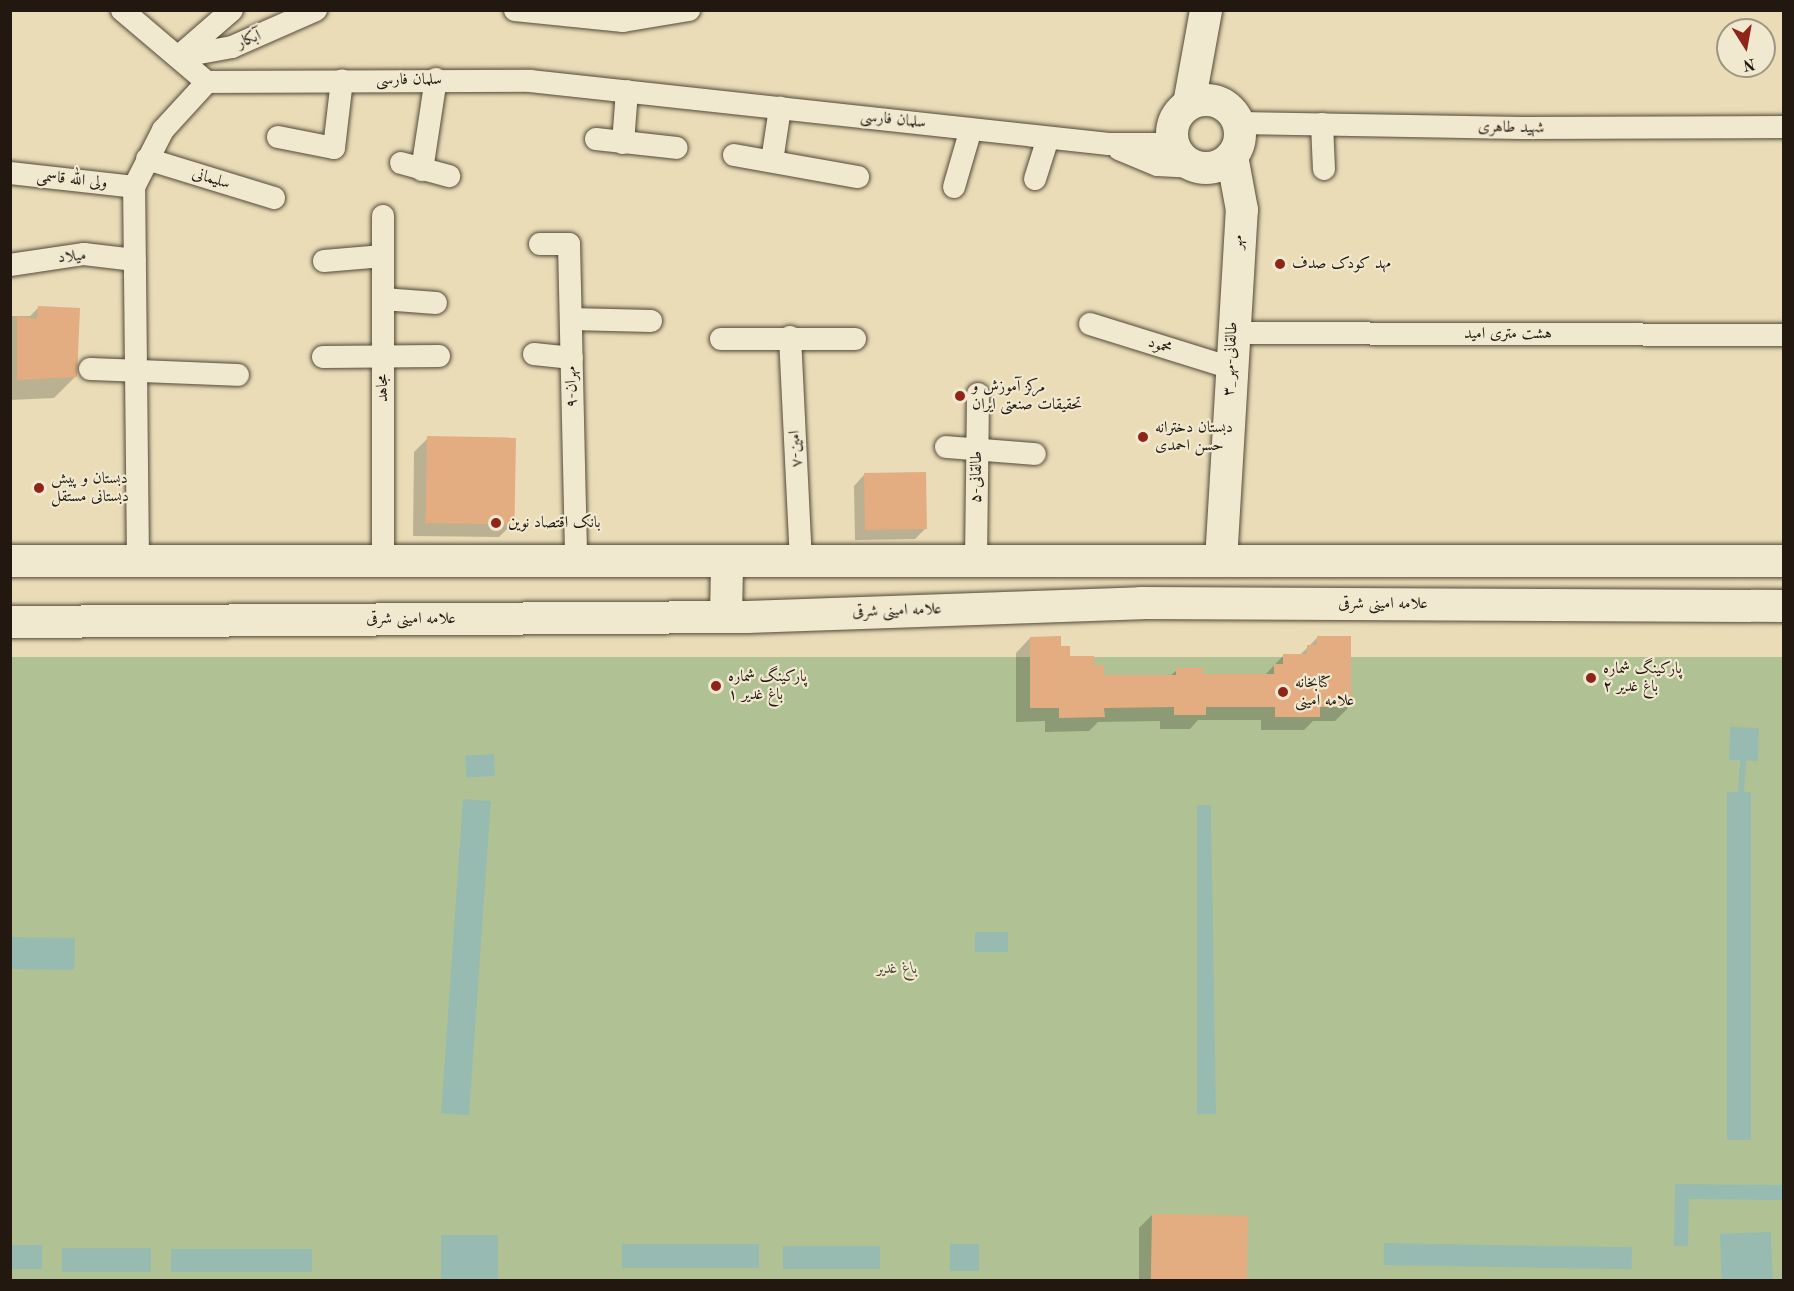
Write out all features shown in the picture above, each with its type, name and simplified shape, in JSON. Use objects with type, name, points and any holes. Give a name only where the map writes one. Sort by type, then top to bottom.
[{"type":"main road","points":[[1189,104],[1205,15]]},
{"type":"main road","points":[[1205,15],[1215,81],[1232,114],[1240,140],[1212,163],[1179,154],[1174,144],[1176,117],[1189,104],[1207,99],[1232,114]]},
{"type":"main road","name":"مهر","points":[[1212,163],[1242,210],[1235,264]]},
{"type":"main road","name":"۳_طالقانی-مهر","points":[[1221,561],[1235,264]]},
{"type":"main road","points":[[10,561],[384,560],[727,563],[801,561],[1784,561]]},
{"type":"main road","points":[[726,617],[727,563]]},
{"type":"main road","name":"علامه امینی شرقی","points":[[10,622],[726,617],[1141,603],[1784,606]]},
{"type":"street","points":[[122,10],[207,82],[163,130],[134,187],[138,560]]},
{"type":"street","name":"آبکار","points":[[178,57],[232,10]]},
{"type":"street","name":"آبکار","points":[[178,57],[232,47],[316,10]]},
{"type":"street","points":[[515,10],[623,21],[689,10]]},
{"type":"street","points":[[436,79],[411,166],[450,176]]},
{"type":"street","name":"سلمان فارسی","points":[[207,82],[436,79],[530,81],[1109,144],[1174,144]]},
{"type":"street","points":[[278,137],[334,148],[342,80]]},
{"type":"street","points":[[623,143],[627,91]]},
{"type":"street","points":[[772,161],[780,108]]},
{"type":"street","name":"شهید طاهری","points":[[1232,114],[1322,124],[1522,128],[1784,127]]},
{"type":"street","points":[[1322,124],[1324,169]]},
{"type":"street","points":[[954,187],[971,129]]},
{"type":"street","points":[[1035,179],[1048,138]]},
{"type":"street","points":[[596,139],[677,148]]},
{"type":"street","name":"سلمان فارسی","points":[[1109,144],[1157,165],[1212,163]]},
{"type":"street","points":[[734,155],[858,177]]},
{"type":"street","name":"سلیمانی","points":[[147,159],[274,198]]},
{"type":"street","name":"ولی الله قاسمی","points":[[10,173],[134,187]]},
{"type":"street","name":"مجاهد","points":[[383,216],[384,560]]},
{"type":"street","name":"۹-مهران","points":[[540,244],[569,244],[576,561]]},
{"type":"street","name":"میلاد","points":[[10,266],[84,254],[135,260]]},
{"type":"street","points":[[324,261],[383,256]]},
{"type":"street","points":[[383,299],[436,303]]},
{"type":"street","points":[[571,319],[651,321]]},
{"type":"street","name":"محمود","points":[[1090,324],[1231,369]]},
{"type":"street","name":"هشت متری امید","points":[[1232,333],[1784,335]]},
{"type":"street","points":[[722,339],[790,337],[855,339]]},
{"type":"street","name":"۷-امین","points":[[790,337],[801,561]]},
{"type":"street","points":[[534,354],[572,358]]},
{"type":"street","points":[[323,357],[439,356]]},
{"type":"street","points":[[90,369],[136,373],[238,375]]},
{"type":"street","name":"۵-طالقانی","points":[[975,561],[978,394]]},
{"type":"street","points":[[946,447],[1035,454]]},
{"type":"green space","name":"باغ غدیر","points":[[11,657],[1783,657],[1783,1280],[11,1280]]},
{"type":"water","points":[[1730,727],[1759,728],[1758,761],[1729,760]]},
{"type":"water","points":[[494,754],[495,776],[466,777],[465,756]]},
{"type":"water","points":[[1727,792],[1751,792],[1751,1140],[1727,1140]]},
{"type":"water","points":[[463,799],[491,801],[469,1115],[441,1113]]},
{"type":"water","points":[[1197,805],[1211,805],[1216,1114],[1197,1114]]},
{"type":"water","points":[[975,932],[1008,932],[1008,952],[975,952]]},
{"type":"water","points":[[11,937],[75,938],[74,970],[10,969]]},
{"type":"water","points":[[1675,1184],[1783,1185],[1783,1200],[1689,1199],[1688,1246],[1674,1246]]},
{"type":"water","points":[[1771,1232],[1773,1280],[1722,1280],[1720,1234]]},
{"type":"water","points":[[441,1235],[498,1235],[498,1280],[441,1280]]},
{"type":"water","points":[[1384,1243],[1632,1247],[1632,1269],[1384,1265]]},
{"type":"water","points":[[622,1244],[759,1244],[759,1268],[622,1268]]},
{"type":"water","points":[[950,1244],[979,1244],[979,1271],[950,1271]]},
{"type":"water","points":[[11,1245],[42,1245],[42,1269],[11,1269]]},
{"type":"water","points":[[783,1246],[880,1246],[880,1269],[783,1269]]},
{"type":"water","points":[[62,1248],[151,1248],[151,1272],[62,1272]]},
{"type":"water","points":[[171,1249],[312,1249],[312,1272],[171,1272]]},
{"type":"building","points":[[38,306],[80,308],[77,377],[17,380],[17,316],[37,319]]},
{"type":"building","points":[[427,436],[516,438],[514,525],[425,523]]},
{"type":"building","points":[[926,472],[927,529],[865,530],[864,473]]},
{"type":"building","points":[[1061,636],[1061,646],[1070,646],[1070,656],[1094,656],[1094,665],[1104,665],[1104,675],[1176,675],[1176,668],[1203,668],[1203,674],[1274,674],[1274,664],[1283,664],[1283,654],[1307,654],[1307,645],[1317,645],[1317,636],[1351,636],[1351,707],[1320,707],[1320,717],[1275,717],[1275,707],[1206,707],[1206,715],[1174,715],[1174,707],[1104,708],[1105,717],[1059,718],[1059,708],[1030,708],[1030,637]]},
{"type":"building","points":[[1152,1214],[1248,1216],[1247,1280],[1151,1280]]},
{"type":"waterway","points":[[1741,792],[1743,762]]},
{"type":"place","name":"مهد کودک صدف","points":[[1280,264]]},
{"type":"place","name":"مرکز آموزش و تحقیقات صنعتی ایران","points":[[960,396]]},
{"type":"place","name":"دبستان دخترانه حسن احمدی","points":[[1143,437]]},
{"type":"place","name":"دبستان و پیش دبستانی مستقل","points":[[39,488]]},
{"type":"place","name":"بانک اقتصاد نوین","points":[[496,523]]},
{"type":"place","name":"پارکینگ شماره ۲ باغ غدیر","points":[[1591,678]]},
{"type":"place","name":"پارکینگ شماره ۱ باغ غدیر","points":[[716,686]]},
{"type":"place","name":"کتابخانه علامه امینی","points":[[1283,692]]}]
